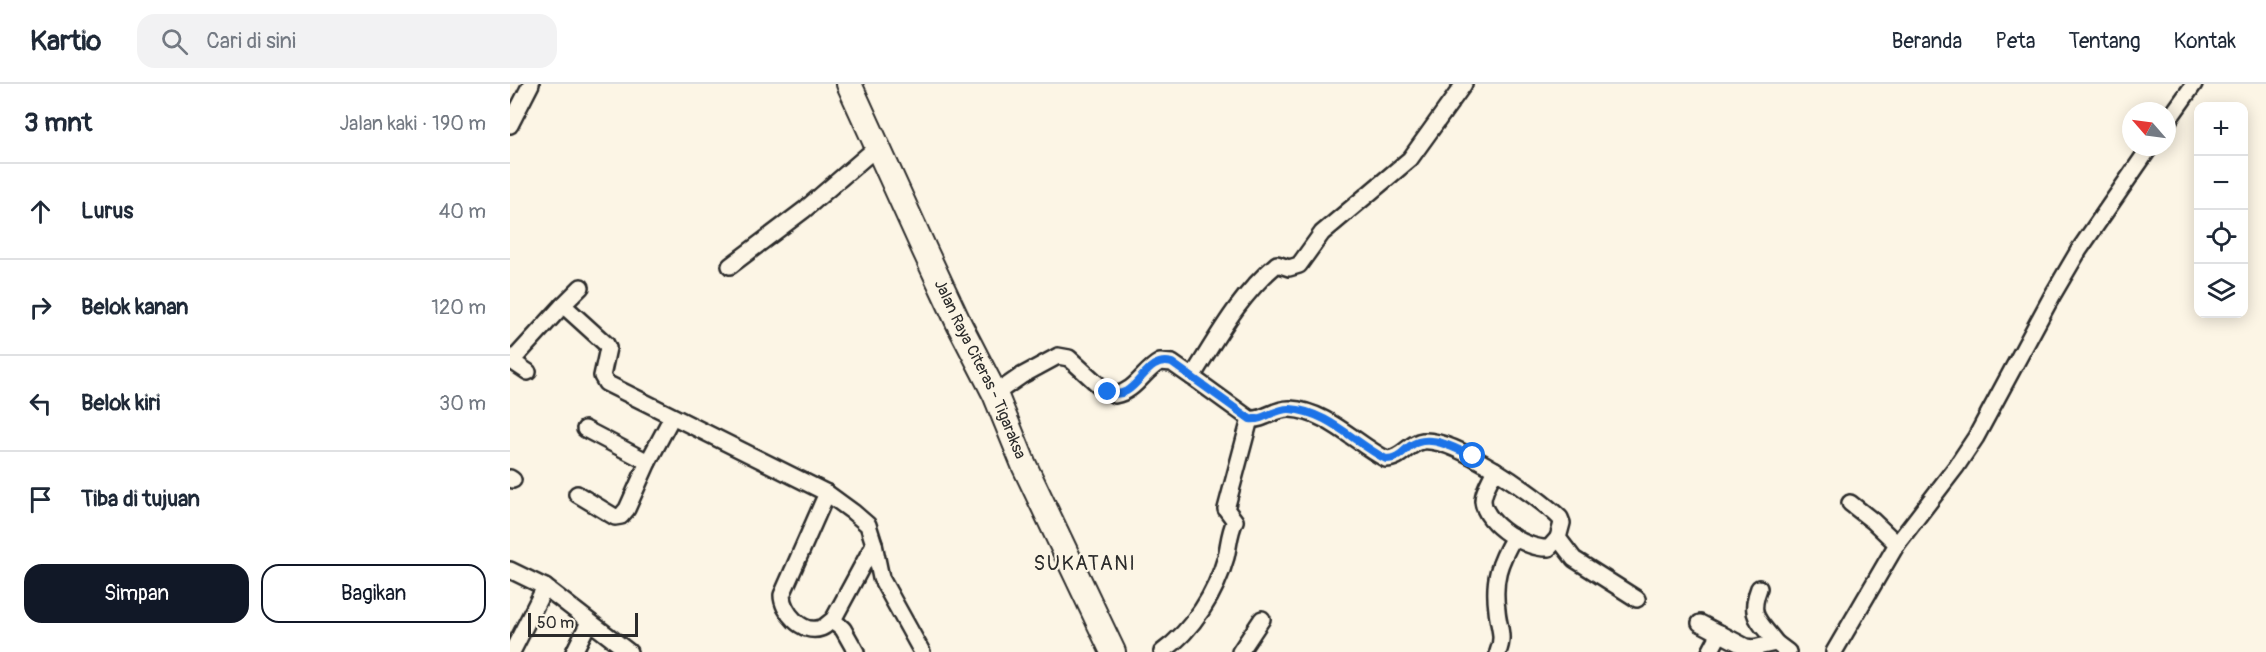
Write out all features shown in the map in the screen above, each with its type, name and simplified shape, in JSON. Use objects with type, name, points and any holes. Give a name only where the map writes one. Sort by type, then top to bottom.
[{"type":"main road","name":"Jalan Raya Citeras - Tigaraksa","points":[[849,84],[959,324],[995,394],[1024,465],[1113,652]]},
{"type":"street","points":[[510,125],[531,84]]},
{"type":"street","points":[[1192,378],[1238,304],[1252,286],[1277,264],[1289,268],[1299,265],[1322,233],[1410,159],[1464,84]]},
{"type":"street","points":[[2176,109],[2194,84]]},
{"type":"street","points":[[730,266],[804,210],[877,147]]},
{"type":"street","points":[[1834,652],[1897,544],[1956,468],[1976,437],[2057,286],[2144,156]]},
{"type":"street","points":[[528,372],[511,361],[581,287]]},
{"type":"street","points":[[562,305],[606,344],[608,348],[603,376],[606,382],[827,493],[868,525],[881,578],[922,652]]},
{"type":"street","points":[[995,394],[1021,376],[1058,356],[1069,358],[1102,388],[1115,395],[1133,388],[1147,371],[1160,362],[1172,363],[1250,419],[1263,418],[1281,410],[1296,410],[1331,423],[1386,459],[1393,459],[1420,441],[1436,441],[1473,456],[1495,470],[1560,518],[1562,524],[1558,538],[1550,548],[1539,549],[1514,537],[1490,518],[1483,496],[1495,470]]},
{"type":"street","points":[[577,494],[615,517],[621,516],[627,509],[672,417]]},
{"type":"street","points":[[1162,652],[1181,637],[1204,606],[1217,582],[1235,521],[1226,509],[1250,419]]},
{"type":"street","points":[[585,429],[648,462]]},
{"type":"street","points":[[827,493],[782,595],[782,603],[793,619],[814,629],[823,628],[833,620],[874,544]]},
{"type":"street","points":[[1850,503],[1897,544]]},
{"type":"street","points":[[1498,652],[1503,634],[1497,613],[1495,584],[1500,561],[1514,537]]},
{"type":"street","points":[[1558,538],[1574,559],[1637,599]]},
{"type":"street","points":[[510,570],[544,587],[629,652]]},
{"type":"street","points":[[512,652],[544,587]]},
{"type":"street","points":[[1759,588],[1753,604],[1754,614],[1782,647]]},
{"type":"street","points":[[1240,652],[1262,619]]},
{"type":"street","points":[[833,620],[843,629],[856,652]]},
{"type":"street","points":[[574,652],[590,622]]},
{"type":"street","points":[[1700,622],[1746,647],[1782,647]]},
{"type":"street","points":[[1710,652],[1720,633]]},
{"type":"district","name":"SUKATANI","points":[[1085,563]]},
{"type":"route","points":[[1108,392],[1115,395],[1122,394],[1133,388],[1153,366],[1166,361],[1250,419],[1263,418],[1281,410],[1304,412],[1340,428],[1386,459],[1393,459],[1420,441],[1436,441],[1473,456]]}]
